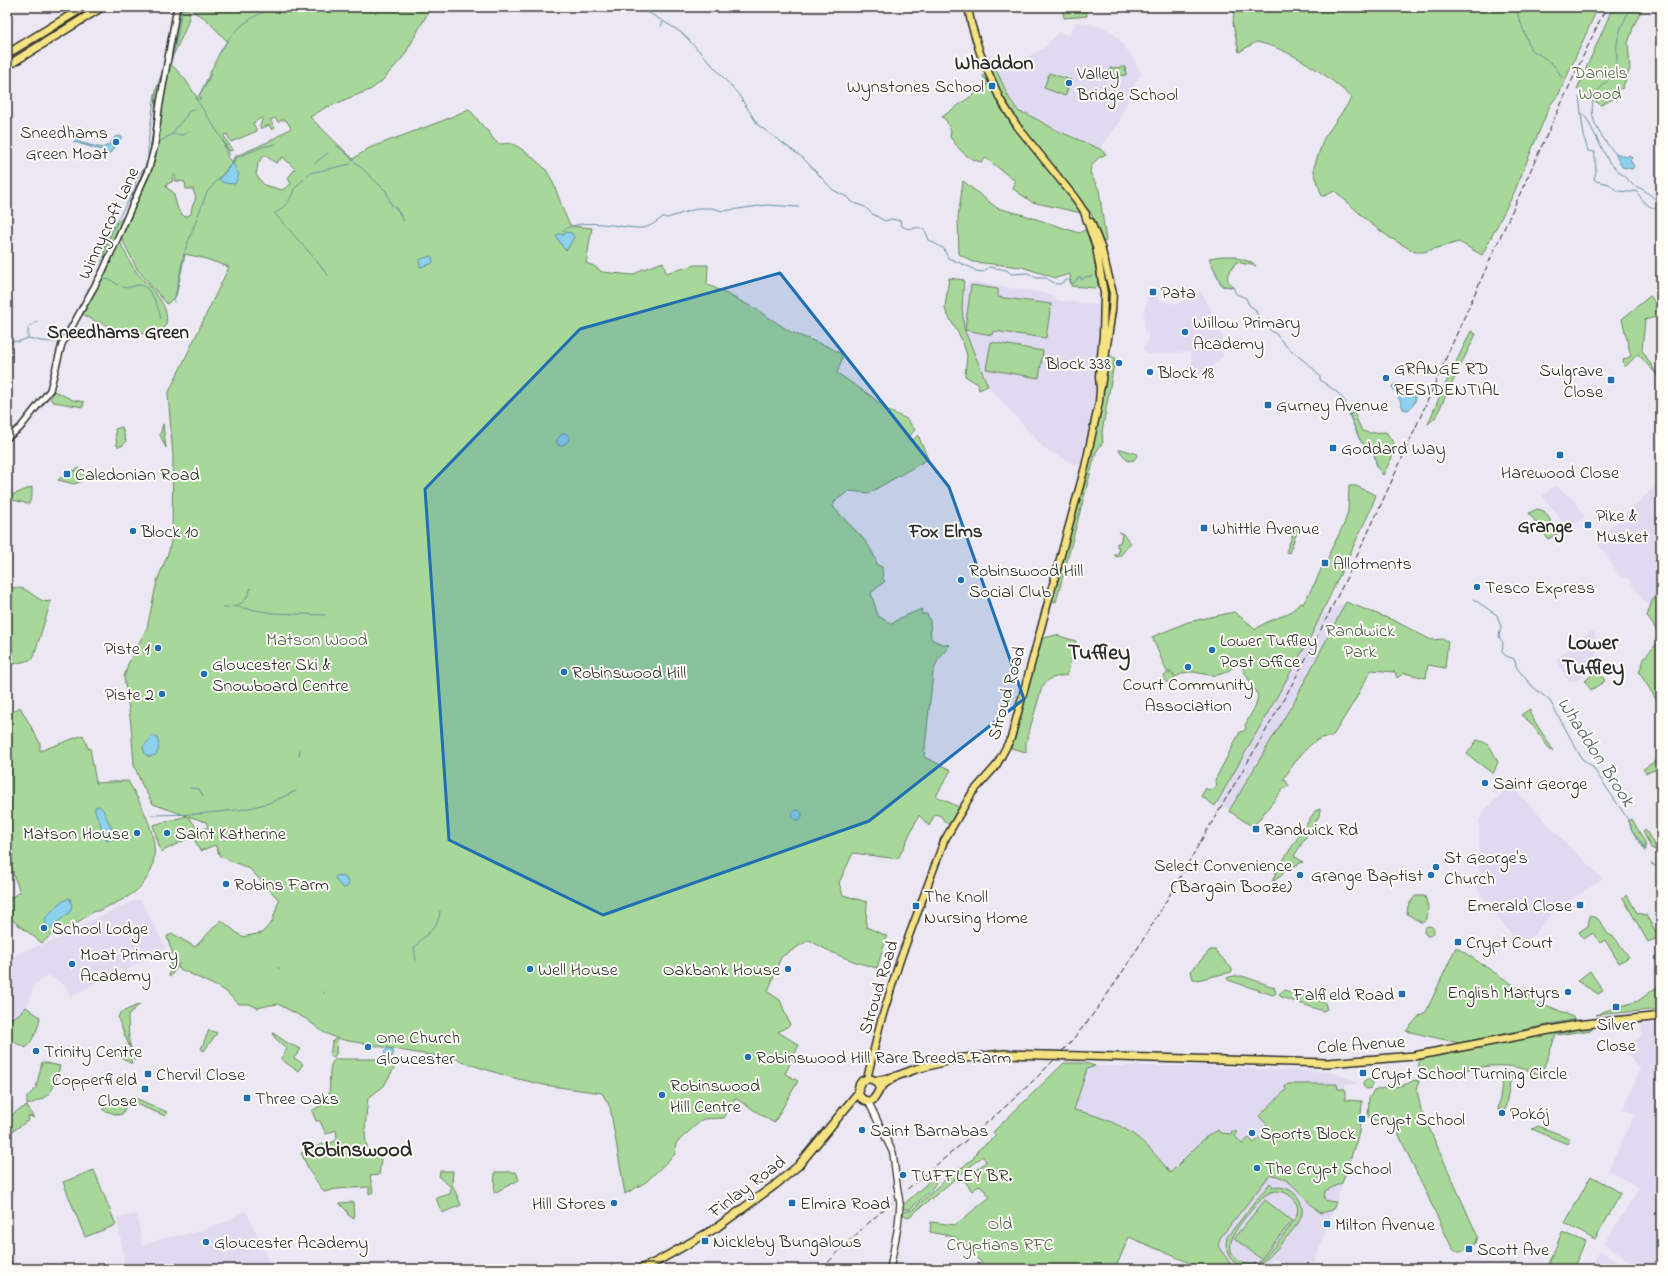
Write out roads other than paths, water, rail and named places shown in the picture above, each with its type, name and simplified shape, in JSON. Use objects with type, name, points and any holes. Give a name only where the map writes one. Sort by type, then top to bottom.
[{"type":"highway","points":[[7,54],[84,7]]},
{"type":"highway","points":[[7,66],[102,7]]},
{"type":"highway","name":"Cole Avenue","points":[[894,1077],[916,1069],[955,1059],[1004,1054],[1328,1063],[1414,1056],[1576,1025],[1661,1016]]},
{"type":"highway","points":[[863,1097],[859,1083],[894,1077]]},
{"type":"highway","points":[[876,1096],[880,1089],[894,1077]]},
{"type":"highway","points":[[872,1080],[880,1089]]},
{"type":"highway","name":"Finlay Road","points":[[640,1269],[656,1262],[716,1228],[775,1185],[798,1166],[836,1118],[852,1102],[863,1097],[876,1096]]},
{"type":"main road","name":"Stroud Road","points":[[872,1080],[873,1054],[880,1024],[900,960],[944,841],[972,793],[996,766],[1011,738],[1085,465],[1104,376],[1113,293],[1098,247],[1095,230],[1088,216],[1008,113],[988,74],[974,35],[968,7]]},
{"type":"main road","points":[[875,1115],[876,1096]]},
{"type":"main road","points":[[863,1097],[875,1115],[893,1155],[900,1204],[898,1226],[890,1269]]},
{"type":"main road","points":[[7,1262],[10,1269]]},
{"type":"street","name":"Winnycroft Lane","points":[[7,438],[20,428],[50,390],[62,344],[102,273],[149,168],[155,145],[159,109],[177,7]]},
{"type":"street","name":"Winnycroft Lane","points":[[7,434],[15,431]]},
{"type":"water","points":[[80,127],[78,139],[81,143],[103,148],[111,143],[115,137],[121,136],[121,138],[110,153],[106,154],[101,150],[74,142]]},
{"type":"water","points":[[1615,153],[1627,157],[1629,155],[1632,158],[1630,160],[1634,166],[1632,169],[1622,167]]},
{"type":"water","points":[[233,163],[239,175],[235,184],[224,183],[219,179]]},
{"type":"water","points":[[565,232],[572,233],[574,237],[567,250],[564,249],[556,236],[559,234],[564,235]]},
{"type":"water","points":[[430,256],[432,257],[433,262],[420,267],[419,260]]},
{"type":"water","points":[[1396,384],[1406,388],[1415,397],[1413,405],[1408,410],[1403,409],[1392,386]]},
{"type":"water","points":[[565,433],[570,437],[568,441],[562,446],[558,445],[556,441],[562,434]]},
{"type":"water","points":[[156,736],[159,748],[156,755],[149,757],[145,754],[143,747],[152,737]]},
{"type":"water","points":[[99,806],[103,810],[116,838],[107,841],[95,811],[95,807]]},
{"type":"water","points":[[795,810],[799,810],[801,811],[801,819],[795,820],[792,817],[792,813]]},
{"type":"water","points":[[337,875],[345,877],[349,884],[347,887],[344,888],[339,884],[335,878]]},
{"type":"water","points":[[70,898],[72,906],[70,912],[49,929],[45,922],[46,917],[61,902]]},
{"type":"water","points":[[387,1049],[391,1049],[393,1053],[391,1057],[387,1057],[385,1055],[385,1051]]},
{"type":"waterway","points":[[218,56],[232,35],[238,29],[252,18],[267,11],[269,7]]},
{"type":"waterway","points":[[639,7],[683,34],[739,95],[758,125],[803,158],[833,190],[847,197],[851,202],[865,207],[871,213],[885,221],[891,219],[901,221],[900,224],[908,229],[923,229],[929,240],[944,249],[948,258],[976,271],[983,272],[989,267],[1007,270],[1011,274],[1028,273],[1036,278],[1046,278],[1056,284],[1060,284],[1066,280],[1069,280],[1073,284],[1080,276],[1082,280],[1085,277],[1092,276]]},
{"type":"waterway","points":[[1515,7],[1531,50],[1545,58],[1553,65],[1562,78]]},
{"type":"waterway","points":[[1615,153],[1599,132],[1595,124],[1592,108],[1598,91],[1614,72],[1617,61],[1617,42],[1619,34],[1623,22],[1631,7]]},
{"type":"waterway","points":[[172,58],[182,10]]},
{"type":"waterway","points":[[661,26],[663,22]]},
{"type":"waterway","points":[[211,74],[205,87],[196,99],[221,137],[230,155]]},
{"type":"waterway","points":[[100,263],[116,222],[135,189],[136,178],[148,163],[148,143],[155,94],[162,77]]},
{"type":"waterway","points":[[1579,97],[1583,131],[1588,151],[1595,152],[1596,172],[1594,179],[1596,181],[1609,184],[1617,191],[1636,191],[1646,204],[1655,208],[1661,215]]},
{"type":"waterway","points":[[172,134],[189,111],[196,109]]},
{"type":"waterway","points":[[1582,113],[1587,119],[1609,162],[1633,185],[1644,190],[1661,204]]},
{"type":"waterway","points":[[158,143],[172,134],[183,135],[188,132]]},
{"type":"waterway","points":[[185,250],[207,192],[234,161],[234,159],[262,147],[276,144]]},
{"type":"waterway","points":[[335,145],[386,191],[391,204],[396,208],[404,221]]},
{"type":"waterway","points":[[315,163],[328,153]]},
{"type":"waterway","points":[[275,213],[284,206],[292,196],[294,189],[310,173],[351,164]]},
{"type":"waterway","points":[[562,231],[580,224],[590,223],[644,228],[663,217],[667,218],[699,208],[712,208],[723,211],[767,205],[799,207]]},
{"type":"waterway","points":[[275,214],[328,275]]},
{"type":"waterway","points":[[174,302],[184,253]]},
{"type":"waterway","name":"Whaddon Brook","points":[[1215,271],[1222,286],[1233,287],[1236,294],[1246,298],[1249,305],[1255,309],[1260,321],[1266,323],[1270,330],[1276,334],[1287,347],[1314,369],[1320,377],[1320,380],[1337,392],[1345,401],[1360,440],[1365,446],[1370,446],[1374,453],[1377,467],[1383,475]]},
{"type":"waterway","points":[[105,279],[111,280],[118,285]]},
{"type":"waterway","points":[[123,287],[128,288],[138,285],[147,288],[154,298],[161,319]]},
{"type":"waterway","points":[[28,327],[37,322]]},
{"type":"waterway","points":[[28,329],[28,337]]},
{"type":"waterway","points":[[7,345],[14,341],[18,342],[28,338],[56,342]]},
{"type":"waterway","points":[[236,605],[244,601],[251,588]]},
{"type":"waterway","name":"Whaddon Brook","points":[[1473,599],[1497,615],[1501,627],[1499,636],[1503,643],[1502,652],[1506,656],[1514,659],[1517,668],[1531,685],[1550,701],[1582,759],[1592,766],[1629,821],[1634,833],[1645,851]]},
{"type":"waterway","points":[[232,606],[272,613],[325,615]]},
{"type":"waterway","points":[[223,607],[228,607]]},
{"type":"waterway","points":[[299,756],[300,749]]},
{"type":"waterway","points":[[190,788],[199,789],[203,796]]},
{"type":"waterway","points":[[151,815],[198,814],[246,809],[269,803],[296,791]]},
{"type":"waterway","name":"Whaddon Brook","points":[[1651,864],[1658,867],[1661,871]]},
{"type":"waterway","points":[[416,961],[414,948],[437,923],[440,911]]},
{"type":"railway","points":[[822,1269],[887,1206],[1025,1089],[1057,1057],[1087,1022],[1122,973],[1280,707],[1304,662],[1383,500],[1505,226],[1606,7]]},
{"type":"place","name":"Valley Bridge School","points":[[1069,83]]},
{"type":"place","name":"Wynstones School","points":[[992,86]]},
{"type":"place","name":"Sneedhams Green Moat","points":[[116,142]]},
{"type":"place","name":"Pata","points":[[1153,292]]},
{"type":"place","name":"Willow Primary Academy","points":[[1185,332]]},
{"type":"place","name":"Block 338","points":[[1119,363]]},
{"type":"place","name":"Block 18","points":[[1150,372]]},
{"type":"place","name":"GRANGE RD RESIDENTIAL","points":[[1386,378]]},
{"type":"place","name":"Sulgrave Close","points":[[1611,380]]},
{"type":"place","name":"Gurney Avenue","points":[[1268,405]]},
{"type":"place","name":"Goddard Way","points":[[1333,448]]},
{"type":"place","name":"Harewood Close","points":[[1560,455]]},
{"type":"place","name":"Caledonian Road","points":[[67,474]]},
{"type":"place","name":"Pike & Musket","points":[[1588,525]]},
{"type":"place","name":"Whittle Avenue","points":[[1204,528]]},
{"type":"place","name":"Block 10","points":[[133,531]]},
{"type":"place","name":"Allotments","points":[[1325,563]]},
{"type":"place","name":"Robinswood Hill Social Club","points":[[961,580]]},
{"type":"place","name":"Tesco Express","points":[[1477,587]]},
{"type":"place","name":"Piste 1","points":[[158,648]]},
{"type":"place","name":"Lower Tuffley Post Office","points":[[1212,650]]},
{"type":"place","name":"Court Community Association","points":[[1188,667]]},
{"type":"place","name":"Robinswood Hill","points":[[564,672]]},
{"type":"place","name":"Gloucester Ski & Snowboard Centre","points":[[204,674]]},
{"type":"place","name":"Piste 2","points":[[162,694]]},
{"type":"place","name":"Saint George","points":[[1485,783]]},
{"type":"place","name":"Randwick Rd","points":[[1256,829]]},
{"type":"place","name":"Matson House","points":[[137,833]]},
{"type":"place","name":"Saint Katherine","points":[[167,833]]},
{"type":"place","name":"St George's Church","points":[[1436,867]]},
{"type":"place","name":"Select Convenience (Bargain Booze)","points":[[1300,875]]},
{"type":"place","name":"Grange Baptist","points":[[1431,875]]},
{"type":"place","name":"Robins Farm","points":[[226,884]]},
{"type":"place","name":"Emerald Close","points":[[1580,905]]},
{"type":"place","name":"The Knoll Nursing Home","points":[[916,906]]},
{"type":"place","name":"School Lodge","points":[[44,928]]},
{"type":"place","name":"Crypt Court","points":[[1458,942]]},
{"type":"place","name":"Moat Primary Academy","points":[[72,964]]},
{"type":"place","name":"Well House","points":[[530,969]]},
{"type":"place","name":"Oakbank House","points":[[788,969]]},
{"type":"place","name":"English Martyrs","points":[[1568,992]]},
{"type":"place","name":"Falfield Road","points":[[1402,994]]},
{"type":"place","name":"Silver Close","points":[[1616,1007]]},
{"type":"place","name":"One Church Gloucester","points":[[368,1047]]},
{"type":"place","name":"Trinity Centre","points":[[36,1051]]},
{"type":"place","name":"Robinswood Hill Rare Breeds Farm","points":[[748,1057]]},
{"type":"place","name":"Crypt School Turning Circle","points":[[1363,1073]]},
{"type":"place","name":"Chervil Close","points":[[148,1074]]},
{"type":"place","name":"Copperfield Close","points":[[145,1089]]},
{"type":"place","name":"Robinswood Hill Centre","points":[[662,1095]]},
{"type":"place","name":"Three Oaks","points":[[247,1098]]},
{"type":"place","name":"Pokój","points":[[1502,1113]]},
{"type":"place","name":"Crypt School","points":[[1362,1119]]},
{"type":"place","name":"Saint Barnabas","points":[[862,1130]]},
{"type":"place","name":"Sports Block","points":[[1252,1133]]},
{"type":"place","name":"The Crypt School","points":[[1257,1168]]},
{"type":"place","name":"TUFFLEY BR.","points":[[903,1175]]},
{"type":"place","name":"Hill Stores","points":[[614,1203]]},
{"type":"place","name":"Elmira Road","points":[[792,1203]]},
{"type":"place","name":"Milton Avenue","points":[[1327,1224]]},
{"type":"place","name":"Nickleby Bungalows","points":[[705,1241]]},
{"type":"place","name":"Gloucester Academy","points":[[206,1242]]},
{"type":"place","name":"Scott Ave","points":[[1469,1249]]},
{"type":"district","name":"Whaddon","points":[[994,62]]},
{"type":"district","name":"Sneedhams Green","points":[[118,331]]},
{"type":"district","name":"Grange","points":[[1545,525]]},
{"type":"district","name":"Fox Elms","points":[[946,530]]},
{"type":"district","name":"Tuffley","points":[[1099,651]]},
{"type":"district","name":"Lower Tuffley","points":[[1593,654]]},
{"type":"district","name":"Robinswood","points":[[357,1148]]},
{"type":"park label","name":"Daniels Wood","points":[[1600,82]]},
{"type":"park label","name":"Matson Wood","points":[[317,639]]},
{"type":"park label","name":"Randwick Park","points":[[1360,640]]},
{"type":"park label","name":"Old Cryptians RFC","points":[[1000,1233]]}]
